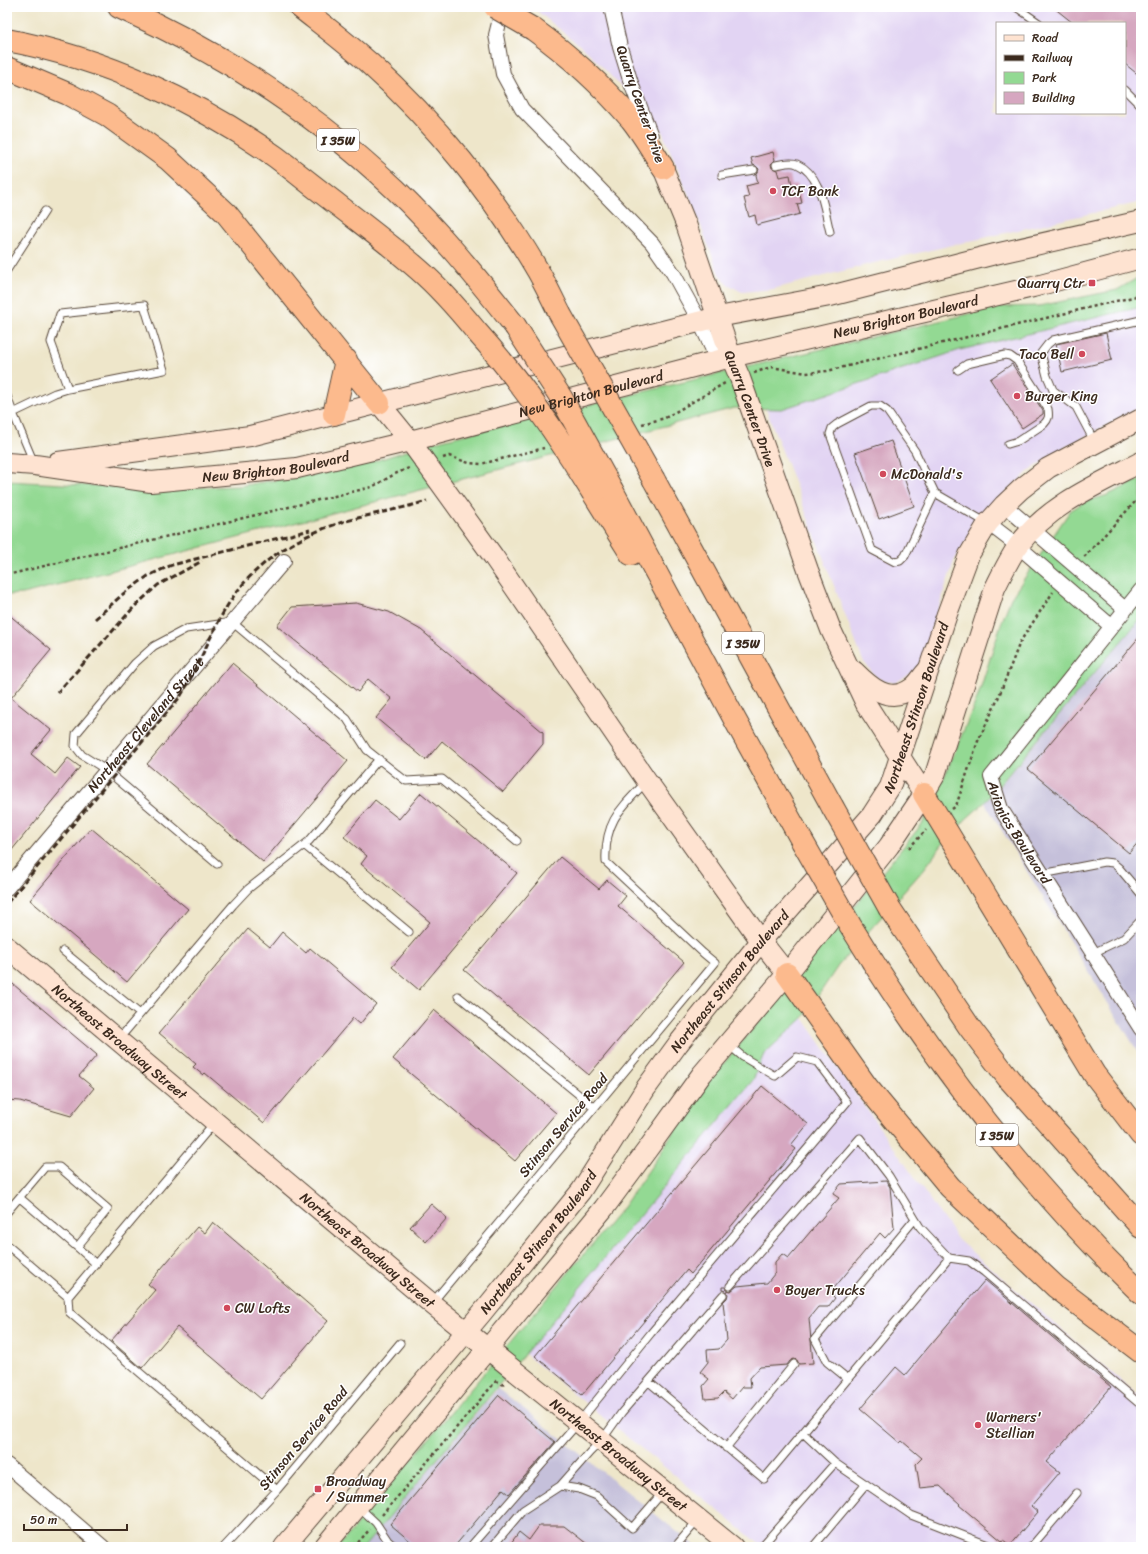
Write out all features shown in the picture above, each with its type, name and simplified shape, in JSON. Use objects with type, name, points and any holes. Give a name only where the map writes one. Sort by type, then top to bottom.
[{"type":"highway","name":"I 35W","points":[[119,7],[200,47],[278,95],[352,151],[395,189],[461,258],[515,326],[559,394],[602,491],[735,720],[850,925],[904,1010],[979,1113],[1048,1196],[1110,1264],[1141,1293]]},
{"type":"highway","name":"I 35W","points":[[300,7],[333,32],[371,65],[404,97],[451,149],[519,240],[538,271],[560,314],[654,480],[890,909],[970,1028],[1009,1079],[1141,1227]]},
{"type":"highway","points":[[495,7],[533,29],[556,46],[605,90],[632,120],[663,168]]},
{"type":"highway","points":[[7,40],[69,56],[116,72],[186,104],[276,157],[395,249],[447,297],[504,362],[602,491]]},
{"type":"highway","points":[[7,68],[61,91],[107,115],[168,159],[226,213],[346,360],[379,403]]},
{"type":"highway","points":[[334,414],[346,360]]},
{"type":"highway","points":[[924,794],[1094,1074],[1141,1135]]},
{"type":"highway","points":[[787,974],[867,1087],[950,1187],[1056,1287],[1141,1352]]},
{"type":"main road","name":"Quarry Center Drive","points":[[663,168],[686,224],[709,319],[724,359],[740,378],[819,601],[846,664],[866,704],[924,794]]},
{"type":"main road","name":"New Brighton Boulevard","points":[[34,465],[250,436],[709,319],[830,296],[988,256],[1121,226],[1140,217]]},
{"type":"main road","name":"New Brighton Boulevard","points":[[7,463],[34,465],[152,482],[298,468],[410,441],[724,359],[1033,287],[1141,258]]},
{"type":"main road","points":[[379,403],[410,441],[493,556],[647,781],[761,941],[787,974]]},
{"type":"main road","name":"Northeast Stinson Boulevard","points":[[284,1547],[465,1331],[481,1314],[581,1190],[646,1088],[678,1044],[761,941],[872,815],[890,787],[901,758],[947,614],[969,554],[988,523],[1021,489],[1048,468],[1141,419]]},
{"type":"main road","name":"Northeast Stinson Boulevard","points":[[324,1547],[604,1208],[648,1150],[702,1074],[787,974],[889,846],[935,775],[995,588],[1004,568],[1018,546],[1033,529],[1058,508],[1081,493],[1141,462]]},
{"type":"main road","points":[[846,664],[878,692],[887,694],[902,693],[913,688],[930,666]]},
{"type":"main road","name":"Northeast Broadway Street","points":[[7,947],[432,1304],[733,1547]]},
{"type":"street","name":"Quarry Center Drive","points":[[503,7],[496,35],[503,74],[522,109],[652,243],[709,319]]},
{"type":"street","name":"Quarry Center Drive","points":[[611,7],[620,47],[631,83],[663,168]]},
{"type":"street","points":[[1004,505],[1125,609]]},
{"type":"street","points":[[988,523],[1018,546],[1112,626]]},
{"type":"street","name":"Northeast Cleveland Street","points":[[7,888],[284,561]]},
{"type":"street","name":"Avionics Boulevard","points":[[1141,590],[991,777],[1001,809],[1141,1028]]},
{"type":"street","points":[[7,1466],[103,1547]]},
{"type":"lane","points":[[1016,7],[1038,22]]},
{"type":"lane","points":[[1126,91],[1141,106]]},
{"type":"lane","points":[[776,164],[797,164],[806,170],[814,180],[820,190],[830,232]]},
{"type":"lane","points":[[722,175],[754,170]]},
{"type":"lane","points":[[7,270],[45,212]]},
{"type":"lane","points":[[13,413],[55,393],[68,389],[164,370],[144,305],[60,314],[51,342],[68,389]]},
{"type":"lane","points":[[1095,443],[1076,407],[1053,390],[1047,376],[1042,353],[1048,344],[1053,340],[1141,320]]},
{"type":"lane","points":[[958,370],[967,364],[1005,355],[1014,358],[1021,367],[1048,409],[1049,415],[1044,424],[1018,441],[1008,444]]},
{"type":"lane","points":[[7,396],[34,465]]},
{"type":"lane","points":[[935,493],[905,556],[900,561],[894,562],[872,550],[830,434],[832,428],[836,424],[871,406],[880,406],[887,411],[914,451],[935,493],[988,523]]},
{"type":"lane","points":[[217,864],[106,770],[82,755],[75,746],[76,734],[135,663],[154,646],[186,629],[232,622],[347,719],[367,750],[406,781],[442,779],[517,842]]},
{"type":"lane","points":[[118,1040],[248,889],[310,841],[378,759]]},
{"type":"lane","name":"Stinson Service Road","points":[[432,1304],[715,963],[606,862],[605,846],[611,823],[624,805],[647,781]]},
{"type":"lane","points":[[304,845],[409,932]]},
{"type":"lane","points":[[1042,874],[1104,862],[1113,863],[1141,894]]},
{"type":"lane","points":[[1093,953],[1124,938],[1141,920]]},
{"type":"lane","points":[[63,951],[140,1014]]},
{"type":"lane","points":[[458,996],[594,1107]]},
{"type":"lane","points":[[470,1547],[579,1422],[651,1333],[847,1102],[817,1062],[797,1057],[776,1076],[742,1057],[728,1044]]},
{"type":"lane","points":[[215,1122],[68,1297],[69,1312],[277,1490]]},
{"type":"lane","points":[[730,1286],[860,1138],[889,1176],[920,1227],[949,1258],[969,1261],[984,1272],[1141,1406]]},
{"type":"lane","points":[[7,1212],[46,1167],[60,1167],[108,1209],[77,1247]]},
{"type":"lane","points":[[20,1198],[96,1264]]},
{"type":"lane","points":[[848,1379],[827,1362],[813,1341],[915,1219]]},
{"type":"lane","points":[[7,1245],[68,1297]]},
{"type":"lane","points":[[649,1382],[764,1479],[949,1258]]},
{"type":"lane","points":[[492,1547],[523,1510],[560,1486],[602,1440],[615,1421],[723,1295]]},
{"type":"lane","name":"Stinson Service Road","points":[[224,1547],[277,1490],[400,1343]]},
{"type":"lane","points":[[726,1448],[794,1364]]},
{"type":"lane","points":[[803,1433],[835,1463],[911,1515],[993,1547]]},
{"type":"lane","points":[[761,1547],[835,1463]]},
{"type":"lane","points":[[813,1547],[866,1484]]},
{"type":"lane","points":[[560,1486],[579,1489],[596,1496],[632,1528],[664,1490]]},
{"type":"lane","points":[[1031,1547],[1077,1493]]},
{"type":"lane","points":[[358,1506],[376,1523],[388,1541],[395,1547]]},
{"type":"lane","points":[[675,1547],[699,1519]]},
{"type":"path","points":[[771,367],[806,373],[827,371],[1141,295]]},
{"type":"path","points":[[7,575],[372,487],[403,470],[415,467]]},
{"type":"path","points":[[1081,561],[1134,502],[1141,499]]},
{"type":"path","points":[[947,813],[956,806],[978,741],[997,701],[1020,642],[1056,588]]},
{"type":"path","points":[[354,1547],[499,1378]]},
{"type":"shaded area","points":[[532,7],[1141,7],[1141,202],[874,263],[773,289],[742,292],[727,284],[719,274],[696,213],[661,129],[588,52]]},
{"type":"shaded area","points":[[1141,307],[1141,407],[1060,450],[1029,471],[1000,498],[971,533],[954,561],[919,668],[895,683],[877,678],[863,661],[766,409],[782,409],[960,350]]},
{"type":"shaded area","points":[[1141,618],[1141,1057],[985,803]]},
{"type":"shaded area","points":[[803,1018],[958,1240],[1141,1398],[1141,1547],[763,1547],[525,1354],[753,1080],[764,1054]]},
{"type":"shaded area","points":[[498,1388],[696,1547],[364,1547]]},
{"type":"green space","points":[[1141,276],[1141,307],[960,350],[782,409],[734,408],[23,594],[7,595],[7,481],[154,489],[239,486],[318,473],[378,460],[434,442],[998,307],[1039,306],[1117,290]]},
{"type":"green space","points":[[1141,479],[1141,618],[985,802],[966,819],[942,845],[924,869],[838,966],[803,1018],[764,1054],[753,1080],[364,1547],[338,1547],[621,1210],[660,1154],[679,1122],[713,1076],[922,824],[943,780],[978,696],[1011,598],[1070,511],[1084,502],[1108,495]]},
{"type":"building","points":[[1053,7],[1141,7],[1141,77],[1126,65],[1126,22],[1072,22]]},
{"type":"building","name":"TCF Bank","points":[[773,152],[775,160],[771,164],[772,168],[777,170],[779,177],[790,175],[792,186],[797,184],[802,203],[797,204],[800,214],[757,225],[755,215],[749,217],[744,198],[749,197],[746,186],[758,183],[756,175],[759,169],[753,165],[751,158]]},
{"type":"building","points":[[1106,333],[1112,360],[1062,372],[1056,344]]},
{"type":"building","name":"Burger King","points":[[1012,364],[1043,411],[1043,414],[1022,428],[990,379]]},
{"type":"building","name":"McDonald's","points":[[891,441],[914,506],[879,519],[855,453]]},
{"type":"building","points":[[356,603],[389,612],[421,630],[543,732],[543,744],[503,792],[442,741],[426,760],[376,718],[392,699],[368,679],[358,692],[277,626],[292,607]]},
{"type":"building","points":[[7,613],[51,650],[11,698],[51,730],[31,754],[55,774],[68,758],[80,767],[7,856]]},
{"type":"building","points":[[1141,635],[1141,839],[1129,853],[1028,769]]},
{"type":"building","points":[[232,663],[348,761],[263,862],[147,764]]},
{"type":"building","points":[[421,793],[517,873],[419,990],[392,967],[430,922],[361,864],[367,856],[344,837],[375,800],[399,819]]},
{"type":"building","points":[[91,828],[188,909],[127,982],[30,900]]},
{"type":"building","points":[[560,857],[599,889],[607,880],[626,896],[618,906],[684,962],[589,1075],[464,970]]},
{"type":"building","points":[[248,929],[270,947],[282,932],[306,953],[310,948],[376,1004],[360,1024],[353,1018],[264,1123],[205,1073],[203,1075],[193,1067],[196,1064],[159,1033]]},
{"type":"building","points":[[7,979],[97,1055],[79,1076],[94,1088],[71,1116],[20,1101],[7,1100]]},
{"type":"building","points":[[434,1010],[556,1113],[515,1161],[393,1059]]},
{"type":"building","points":[[762,1086],[808,1124],[791,1145],[796,1149],[691,1274],[687,1270],[582,1395],[535,1356]]},
{"type":"building","name":"Boyer Trucks","points":[[886,1181],[890,1187],[894,1228],[885,1238],[880,1233],[830,1293],[835,1298],[828,1307],[818,1307],[809,1318],[813,1363],[799,1364],[797,1360],[794,1359],[787,1365],[760,1367],[750,1378],[751,1387],[742,1387],[732,1399],[724,1392],[718,1398],[705,1399],[703,1386],[709,1379],[700,1372],[708,1362],[707,1350],[719,1349],[727,1340],[723,1302],[727,1298],[728,1294],[726,1291],[722,1290],[722,1287],[725,1287],[727,1290],[731,1291],[737,1286],[767,1283],[775,1273],[775,1262],[782,1254],[788,1258],[839,1198],[833,1194],[841,1184]]},
{"type":"building","points":[[431,1204],[447,1218],[426,1242],[410,1227]]},
{"type":"building","name":"CW Lofts","points":[[213,1222],[328,1321],[261,1399],[177,1327],[142,1368],[111,1341],[155,1290],[148,1284],[197,1227],[205,1233]]},
{"type":"building","name":"Warners' Stellian","points":[[985,1280],[1111,1387],[1047,1462],[1060,1472],[1031,1506],[1038,1512],[1010,1545],[1003,1540],[1002,1541],[959,1505],[960,1504],[940,1486],[920,1488],[916,1464],[922,1458],[902,1441],[900,1443],[860,1409],[896,1367],[905,1375]]},
{"type":"building","points":[[499,1395],[555,1442],[509,1494],[503,1489],[454,1547],[417,1547],[390,1524]]},
{"type":"building","points":[[539,1526],[564,1526],[591,1547],[508,1547],[519,1532],[529,1540]]},
{"type":"railway","points":[[7,903],[180,697],[226,608],[249,577],[279,552],[314,533],[350,520],[427,501]]},
{"type":"railway","points":[[95,619],[123,594],[148,576],[172,565],[310,530]]},
{"type":"railway","points":[[57,693],[135,606],[158,585],[202,561]]},
{"type":"place","name":"TCF Bank","points":[[773,191]]},
{"type":"place","name":"Quarry Ctr","points":[[1092,283]]},
{"type":"place","name":"Taco Bell","points":[[1082,354]]},
{"type":"place","name":"Burger King","points":[[1017,396]]},
{"type":"place","name":"McDonald's","points":[[883,474]]},
{"type":"place","name":"Boyer Trucks","points":[[777,1290]]},
{"type":"place","name":"CW Lofts","points":[[227,1308]]},
{"type":"place","name":"Warners' Stellian","points":[[978,1425]]},
{"type":"place","name":"Broadway / Summer","points":[[318,1489]]}]
